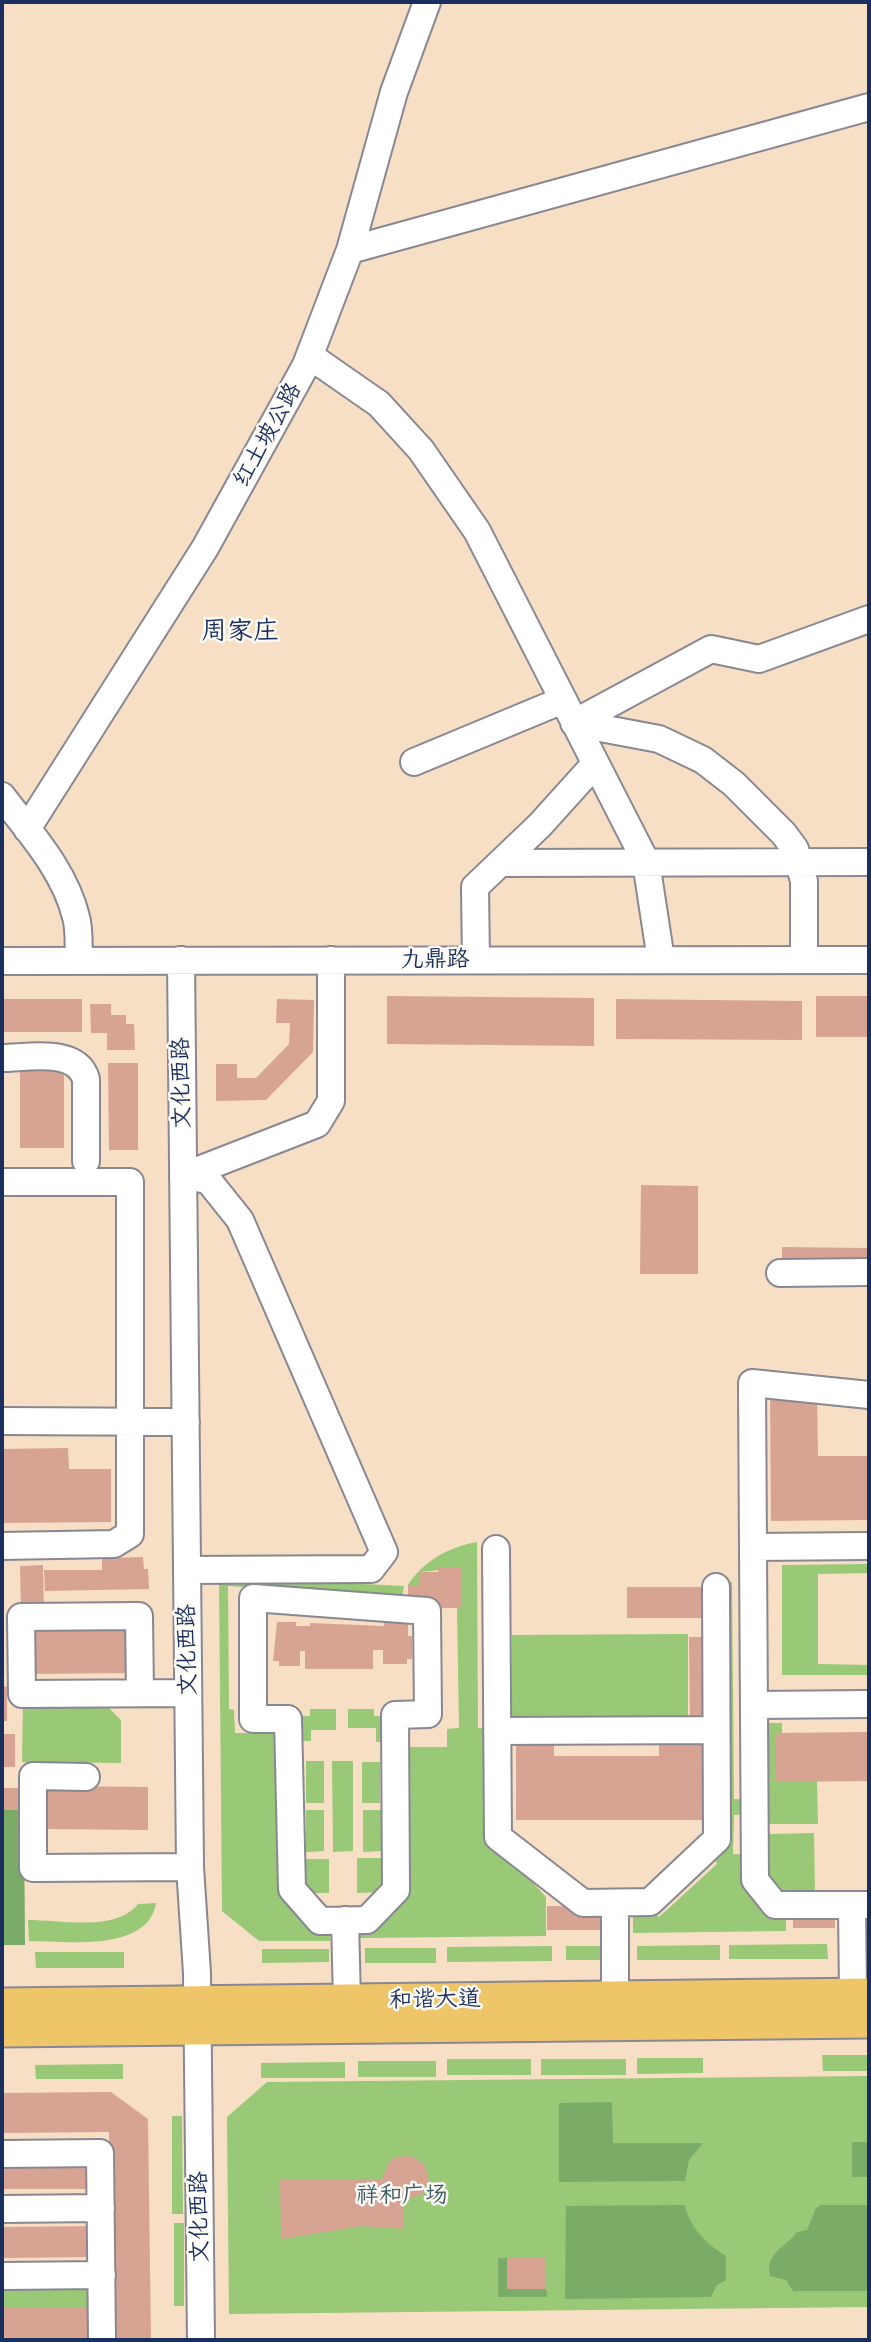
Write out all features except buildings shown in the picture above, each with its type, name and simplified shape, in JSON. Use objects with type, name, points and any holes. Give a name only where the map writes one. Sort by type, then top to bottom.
[{"type":"main road","name":"和谐大道","points":[[2,2030],[346,2001],[615,1998],[864,2004]]},
{"type":"main road","name":"和谐大道","points":[[2,2005],[197,2015],[864,2004]]},
{"type":"street","name":"红土坡公路","points":[[27,830],[205,548],[310,356],[350,250],[394,92],[427,2]]},
{"type":"street","points":[[350,250],[869,107]]},
{"type":"street","points":[[310,356],[379,404],[421,450],[477,531],[646,862],[661,960]]},
{"type":"street","points":[[414,762],[568,711],[711,649],[759,659],[869,619]]},
{"type":"street","points":[[568,711],[659,739],[704,760],[734,784],[784,834],[795,849],[805,902],[804,960]]},
{"type":"street","points":[[476,960],[475,887],[596,764]]},
{"type":"street","points":[[2,796],[66,891],[76,918],[79,961]]},
{"type":"street","points":[[500,863],[869,862]]},
{"type":"street","name":"文化西路","points":[[181,960],[190,1867],[197,2015],[201,2340]]},
{"type":"street","points":[[183,1176],[317,1124],[331,1101],[331,960]]},
{"type":"street","name":"九鼎路","points":[[2,961],[869,960]]},
{"type":"street","points":[[2,1058],[64,1058],[81,1069],[86,1079],[86,1161]]},
{"type":"street","points":[[183,1176],[208,1181],[240,1220],[384,1552],[371,1569],[187,1570]]},
{"type":"street","points":[[2,1182],[130,1182],[130,1534],[114,1544],[2,1546]]},
{"type":"street","points":[[780,1273],[869,1272]]},
{"type":"street","points":[[864,2004],[860,1906],[775,1905],[755,1881],[752,1383],[869,1395]]},
{"type":"street","points":[[2,1421],[186,1422]]},
{"type":"street","points":[[753,1547],[869,1546]]},
{"type":"street","points":[[496,1549],[498,1837],[583,1903],[650,1902],[717,1839],[716,1587]]},
{"type":"street","points":[[253,1598],[427,1611],[428,1714],[395,1715],[396,1890],[367,1920],[345,1920],[320,1921],[292,1889],[288,1719],[253,1719],[253,1598]]},
{"type":"street","points":[[140,1693],[139,1616],[21,1617],[22,1694],[188,1693]]},
{"type":"street","points":[[754,1705],[869,1704]]},
{"type":"street","points":[[497,1731],[716,1730]]},
{"type":"street","points":[[86,1777],[33,1776],[33,1868],[190,1867]]},
{"type":"street","points":[[615,1903],[615,1998]]},
{"type":"street","points":[[345,1920],[346,2001]]},
{"type":"street","points":[[2,2154],[100,2153],[102,2340]]},
{"type":"street","points":[[2,2209],[101,2208]]},
{"type":"street","points":[[2,2276],[102,2275]]},
{"type":"green space","points":[[477,1542],[478,1728],[491,1728],[498,1845],[546,1897],[546,1936],[360,1938],[359,1923],[379,1923],[393,1915],[409,1884],[408,1747],[447,1747],[447,1729],[459,1728],[457,1608],[462,1608],[462,1568],[420,1572],[420,1585],[408,1585],[421,1569],[438,1556]]},
{"type":"green space","points":[[869,1564],[869,1573],[818,1574],[818,1664],[869,1665],[869,1675],[782,1675],[782,1565]]},
{"type":"green space","points":[[219,1577],[404,1586],[402,1598],[228,1586],[229,1709],[234,1710],[235,1733],[279,1733],[280,1891],[289,1905],[306,1922],[330,1928],[330,1941],[259,1941],[222,1911]]},
{"type":"green space","points":[[722,1581],[732,1582],[734,1799],[748,1800],[748,1814],[734,1815],[733,1854],[747,1855],[786,1909],[786,1931],[633,1933],[633,1915],[648,1907],[659,1917],[717,1864],[711,1852]]},
{"type":"green space","points":[[688,1634],[688,1723],[512,1725],[512,1635]]},
{"type":"green space","points":[[23,1700],[101,1700],[121,1720],[121,1763],[22,1762]]},
{"type":"green space","points":[[310,1709],[336,1709],[336,1730],[311,1730],[311,1741],[298,1741],[298,1716],[310,1716]]},
{"type":"green space","points":[[348,1709],[374,1709],[374,1716],[388,1716],[388,1742],[376,1742],[376,1728],[348,1728]]},
{"type":"green space","points":[[767,1723],[782,1723],[782,1733],[775,1733],[775,1781],[817,1781],[818,1824],[767,1824]]},
{"type":"green space","points":[[306,1761],[324,1761],[324,1803],[306,1803]]},
{"type":"green space","points":[[332,1761],[353,1761],[353,1851],[333,1852]]},
{"type":"green space","points":[[362,1762],[380,1762],[380,1803],[362,1803]]},
{"type":"green space","points":[[2,1810],[24,1810],[25,1945],[2,1945]]},
{"type":"green space","points":[[306,1810],[324,1810],[324,1851],[306,1852]]},
{"type":"green space","points":[[363,1810],[381,1810],[381,1851],[363,1852]]},
{"type":"green space","points":[[814,1833],[815,1896],[776,1896],[770,1889],[769,1834]]},
{"type":"green space","points":[[357,1858],[387,1858],[387,1892],[357,1893]]},
{"type":"green space","points":[[299,1859],[329,1859],[329,1893],[300,1893]]},
{"type":"green space","points":[[156,1903],[150,1919],[138,1930],[122,1937],[83,1942],[29,1941],[28,1920],[102,1921],[128,1913],[138,1904]]},
{"type":"green space","points":[[827,1944],[828,1959],[729,1959],[729,1945]]},
{"type":"green space","points":[[720,1945],[720,1960],[637,1960],[637,1946]]},
{"type":"green space","points":[[552,1946],[552,1961],[447,1962],[447,1947]]},
{"type":"green space","points":[[566,1946],[601,1946],[601,1960],[566,1960]]},
{"type":"green space","points":[[365,1948],[436,1948],[436,1963],[365,1963]]},
{"type":"green space","points":[[262,1949],[329,1949],[329,1962],[262,1963]]},
{"type":"green space","points":[[35,1952],[124,1952],[124,1968],[36,1968]]},
{"type":"green space","points":[[822,2055],[869,2055],[869,2071],[823,2071]]},
{"type":"green space","points":[[637,2058],[703,2058],[703,2073],[637,2074]]},
{"type":"green space","points":[[447,2059],[531,2059],[531,2075],[447,2075]]},
{"type":"green space","points":[[541,2059],[626,2059],[626,2075],[541,2075]]},
{"type":"green space","points":[[358,2061],[436,2061],[436,2077],[358,2077]]},
{"type":"green space","points":[[345,2062],[345,2078],[261,2078],[261,2063]]},
{"type":"green space","points":[[123,2064],[123,2079],[36,2079],[35,2065]]},
{"type":"green space","name":"祥和广场","points":[[869,2076],[869,2307],[229,2314],[227,2117],[267,2082]]},
{"type":"green space","points":[[612,2102],[613,2143],[703,2143],[689,2160],[685,2181],[559,2182],[559,2103]]},
{"type":"green space","points":[[172,2116],[182,2116],[183,2214],[172,2214]]},
{"type":"green space","points":[[852,2142],[869,2142],[869,2177],[852,2177]]},
{"type":"green space","points":[[684,2205],[700,2234],[726,2256],[726,2280],[717,2285],[711,2297],[565,2299],[566,2206]]},
{"type":"green space","points":[[821,2205],[869,2205],[869,2291],[793,2291],[786,2280],[770,2276],[769,2268],[773,2256],[797,2232],[807,2230],[816,2208]]},
{"type":"green space","points":[[174,2223],[184,2223],[184,2306],[174,2306]]},
{"type":"green space","points":[[498,2258],[507,2258],[507,2289],[546,2289],[547,2297],[498,2297]]},
{"type":"green space","points":[[98,2280],[98,2340],[2,2340],[2,2281]]},
{"type":"district","name":"周家庄","points":[[240,632]]}]
